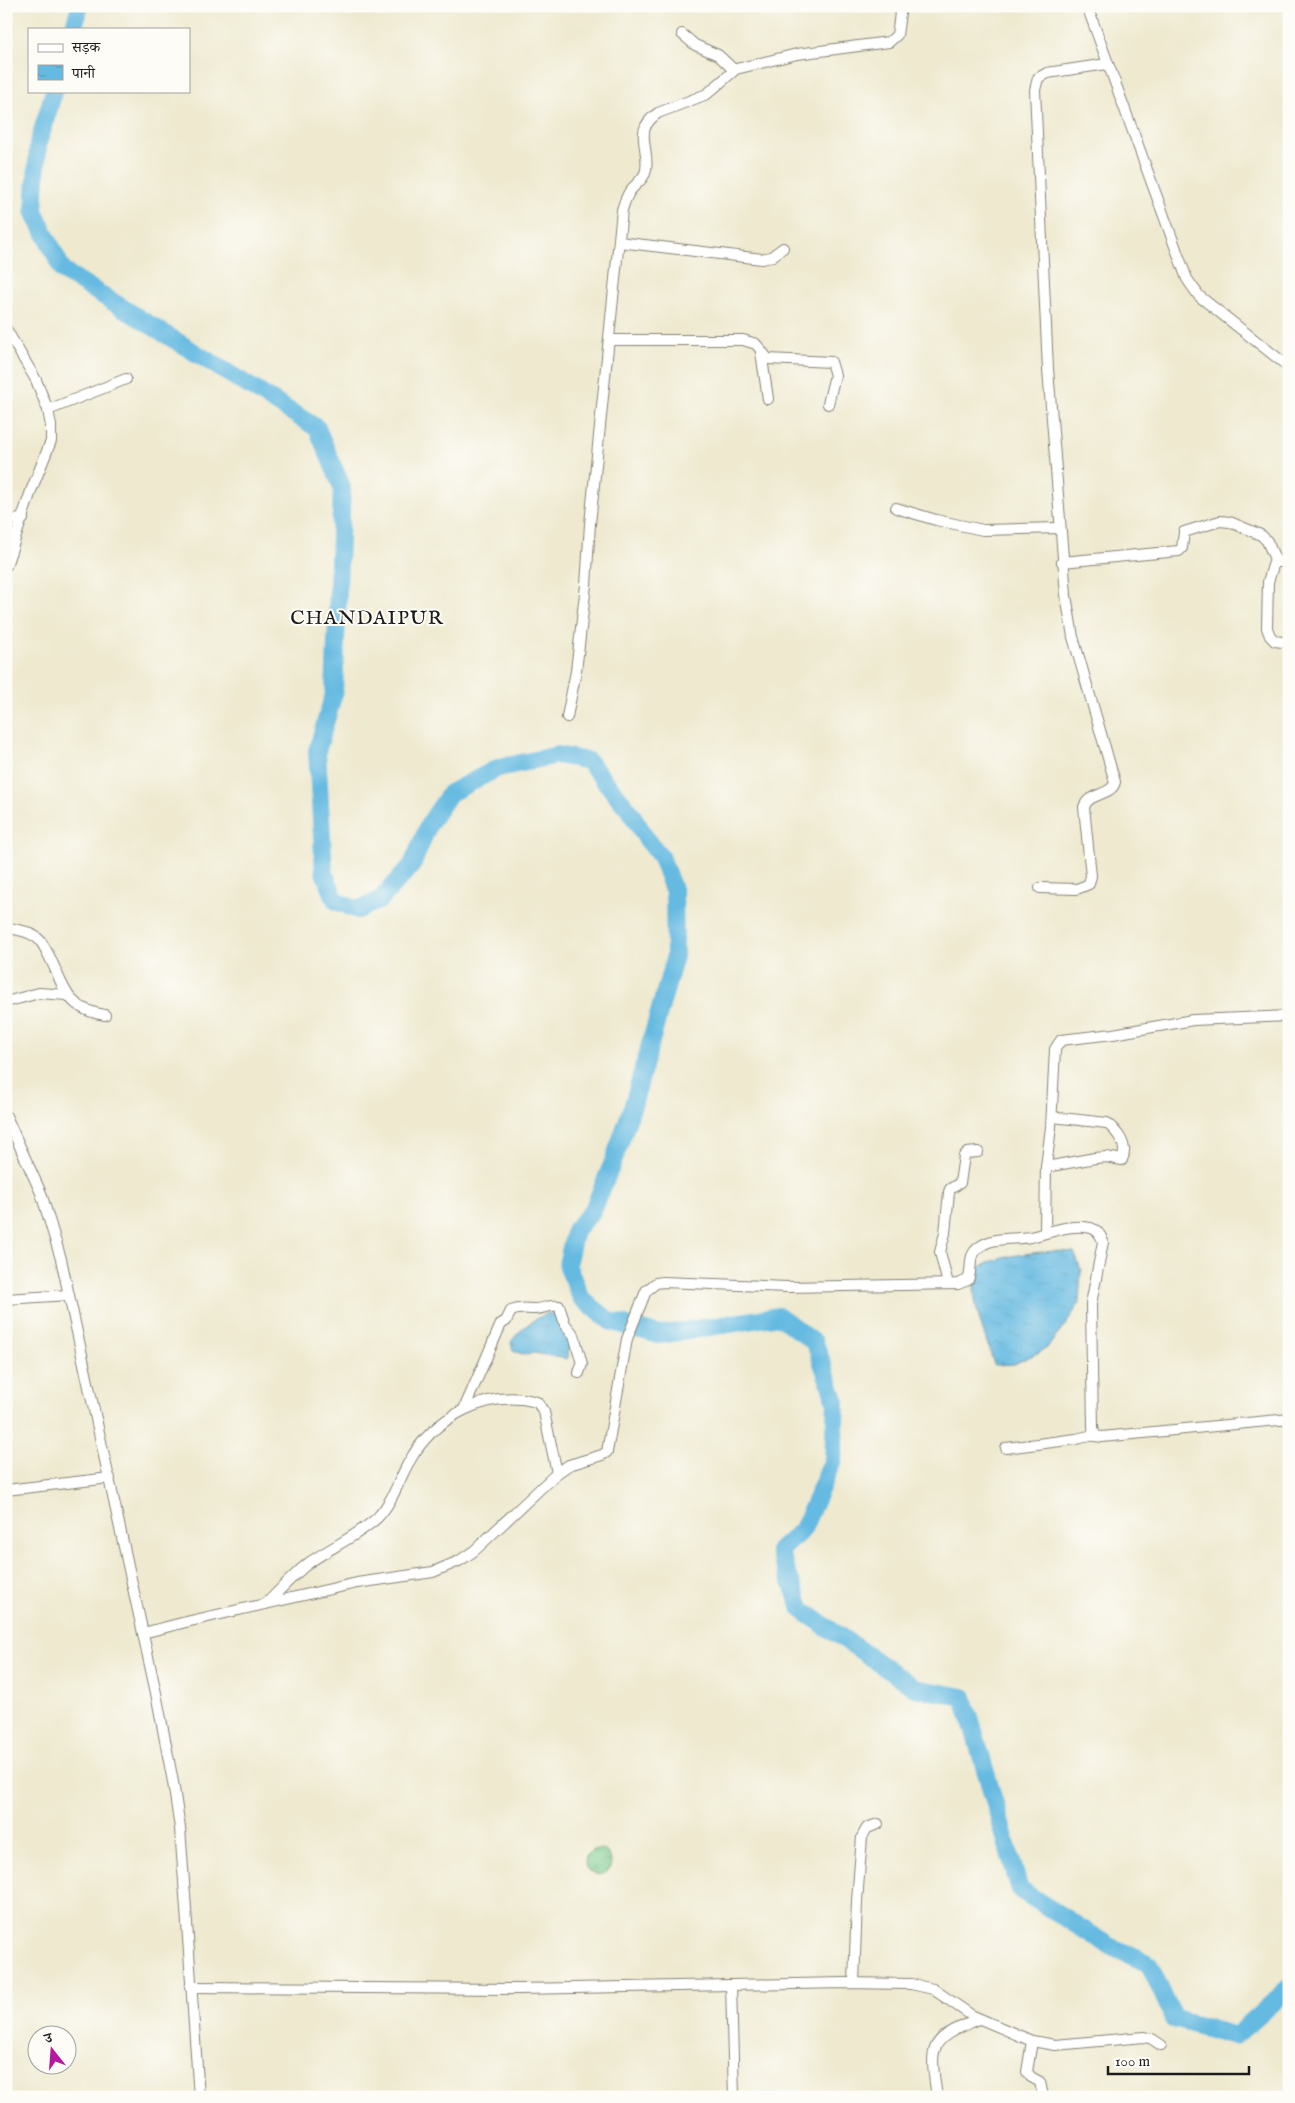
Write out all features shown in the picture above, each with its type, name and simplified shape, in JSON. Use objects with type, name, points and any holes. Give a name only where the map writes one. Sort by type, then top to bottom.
[{"type":"street","points":[[567,717],[576,671],[586,585],[590,524],[622,210],[630,190],[643,177],[646,169],[643,136],[648,122],[658,113],[707,94],[734,70],[796,54],[889,42],[897,35],[901,6]]},
{"type":"street","points":[[1087,6],[1187,279],[1199,296],[1289,367]]},
{"type":"street","points":[[682,34],[695,45],[718,55],[734,70]]},
{"type":"street","points":[[1040,888],[1077,889],[1089,884],[1091,876],[1084,807],[1089,800],[1113,788],[1115,782],[1073,637],[1062,562],[1048,369],[1035,90],[1038,78],[1047,73],[1107,64]]},
{"type":"street","points":[[619,242],[762,259],[771,257],[783,248]]},
{"type":"street","points":[[6,330],[36,380],[48,410],[51,441],[31,491],[6,566]]},
{"type":"street","points":[[609,340],[743,340],[756,344],[768,359],[832,362],[835,375],[828,404]]},
{"type":"street","points":[[761,351],[768,399]]},
{"type":"street","points":[[48,410],[126,380]]},
{"type":"street","points":[[896,508],[936,520],[983,530],[1060,528]]},
{"type":"street","points":[[6,520],[23,519]]},
{"type":"street","points":[[1062,562],[1179,551],[1182,548],[1184,532],[1225,521],[1262,535],[1267,541],[1275,559],[1279,562],[1289,562]]},
{"type":"street","points":[[1275,559],[1268,582],[1268,633],[1275,641],[1289,643]]},
{"type":"street","points":[[6,928],[36,936],[43,944],[67,996],[84,1009],[106,1016]]},
{"type":"street","points":[[6,1002],[38,993],[67,996]]},
{"type":"street","points":[[1045,1233],[1046,1167],[1052,1117],[1055,1049],[1061,1040],[1113,1034],[1193,1020],[1289,1016]]},
{"type":"street","points":[[6,1116],[44,1202],[61,1258],[167,1747],[180,1828],[199,2097]]},
{"type":"street","points":[[1046,1167],[1095,1158],[1106,1157],[1122,1160],[1124,1155],[1121,1139],[1107,1123],[1052,1117]]},
{"type":"street","points":[[948,1284],[940,1252],[945,1233],[949,1192],[950,1188],[960,1183],[964,1156],[967,1153],[978,1152]]},
{"type":"street","points":[[143,1633],[357,1583],[410,1576],[446,1568],[474,1551],[557,1473],[569,1465],[607,1452],[627,1339],[646,1291],[656,1283],[787,1286],[962,1283],[968,1280],[971,1257],[975,1249],[982,1245],[998,1240],[1028,1237],[1070,1228],[1091,1228],[1101,1235],[1103,1242],[1091,1304],[1094,1435]]},
{"type":"street","points":[[6,1299],[69,1295]]},
{"type":"street","points":[[464,1409],[501,1324],[506,1321],[511,1311],[519,1307],[536,1310],[550,1304],[559,1306],[565,1324],[574,1335],[582,1364],[579,1373]]},
{"type":"street","points":[[265,1604],[308,1563],[357,1533],[377,1517],[386,1506],[416,1451],[427,1437],[464,1409],[490,1401],[537,1402],[544,1412],[557,1473]]},
{"type":"street","points":[[1006,1448],[1094,1435],[1102,1437],[1289,1419]]},
{"type":"street","points":[[6,1490],[110,1478]]},
{"type":"street","points":[[854,1983],[862,1837],[867,1828],[878,1824]]},
{"type":"street","points":[[190,1987],[510,1989],[854,1983],[924,1986],[933,1989],[956,2006],[979,2019],[1032,2041],[1055,2044],[1144,2038],[1152,2039],[1161,2045]]},
{"type":"street","points":[[732,1985],[734,2097]]},
{"type":"street","points":[[937,2097],[933,2071],[934,2048],[940,2039],[949,2032],[979,2019]]},
{"type":"street","points":[[1032,2041],[1027,2072],[1031,2077],[1040,2082],[1043,2090],[1042,2096]]},
{"type":"green space","points":[[598,1849],[607,1853],[611,1862],[607,1871],[598,1875],[589,1871],[585,1862],[589,1853]]},
{"type":"water","points":[[1055,1251],[1074,1252],[1081,1270],[1079,1303],[1065,1326],[1046,1349],[1014,1364],[994,1365],[976,1306],[974,1282],[976,1269],[1004,1258]]},
{"type":"water","points":[[549,1313],[555,1314],[570,1343],[567,1359],[534,1353],[526,1355],[513,1351],[511,1342],[519,1332],[533,1321]]},
{"type":"waterway","points":[[73,28],[80,6]]},
{"type":"waterway","points":[[54,92],[38,145],[34,211],[63,271],[317,428],[342,487],[334,693],[317,751],[324,872],[336,901],[358,910],[380,900],[412,865],[429,824],[450,793],[498,768],[558,755],[588,761],[629,810],[646,838],[661,857],[674,892],[675,956],[633,1105],[613,1162],[593,1210],[575,1230],[567,1265],[581,1298],[610,1321],[659,1335],[779,1316],[815,1343],[836,1402],[833,1460],[803,1529],[779,1551],[802,1610],[915,1688],[964,1697],[1020,1890],[1110,1946],[1149,1964],[1174,2019],[1235,2036],[1289,1988]]},
{"type":"district","name":"CHANDAIPUR","points":[[367,617]]}]
